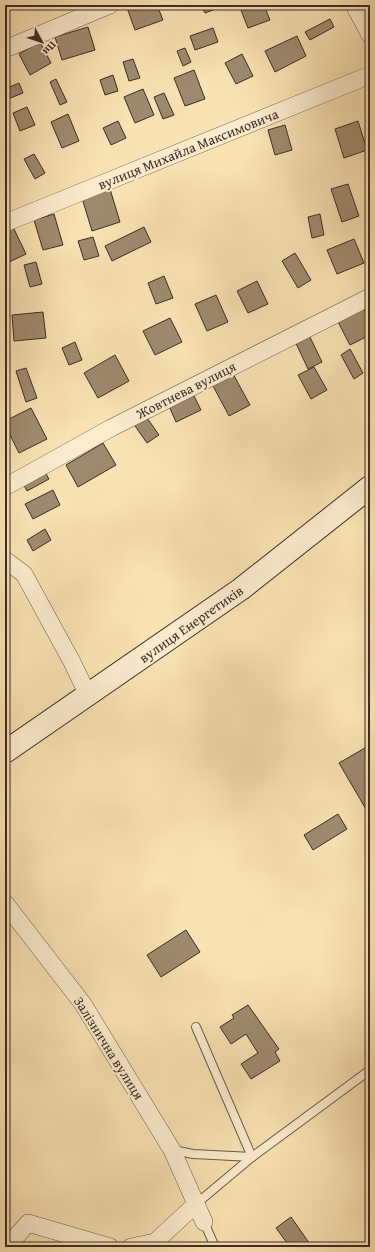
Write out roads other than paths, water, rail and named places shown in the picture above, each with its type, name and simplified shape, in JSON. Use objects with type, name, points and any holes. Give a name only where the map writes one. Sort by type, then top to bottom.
[{"type":"main road","name":"вулиця Енергетиків","points":[[5,752],[241,589],[370,487]]},
{"type":"street","points":[[5,50],[110,5]]},
{"type":"street","points":[[354,5],[370,35]]},
{"type":"street","name":"вулиця Михайла Максимовича","points":[[5,223],[370,75]]},
{"type":"street","name":"Жовтнева вулиця","points":[[5,487],[111,428],[370,297]]},
{"type":"street","points":[[5,560],[24,574],[72,662],[88,695]]},
{"type":"street","name":"Залізнична вулиця","points":[[5,903],[83,1004],[172,1150],[204,1222]]},
{"type":"street","points":[[131,1247],[155,1242],[196,1204]]},
{"type":"street","points":[[7,1247],[28,1223],[110,1247]]},
{"type":"lane","points":[[196,1028],[252,1156]]},
{"type":"lane","points":[[196,1204],[252,1156],[370,1070]]},
{"type":"lane","points":[[172,1150],[193,1154],[252,1156]]},
{"type":"lane","points":[[204,1222],[215,1247]]}]
